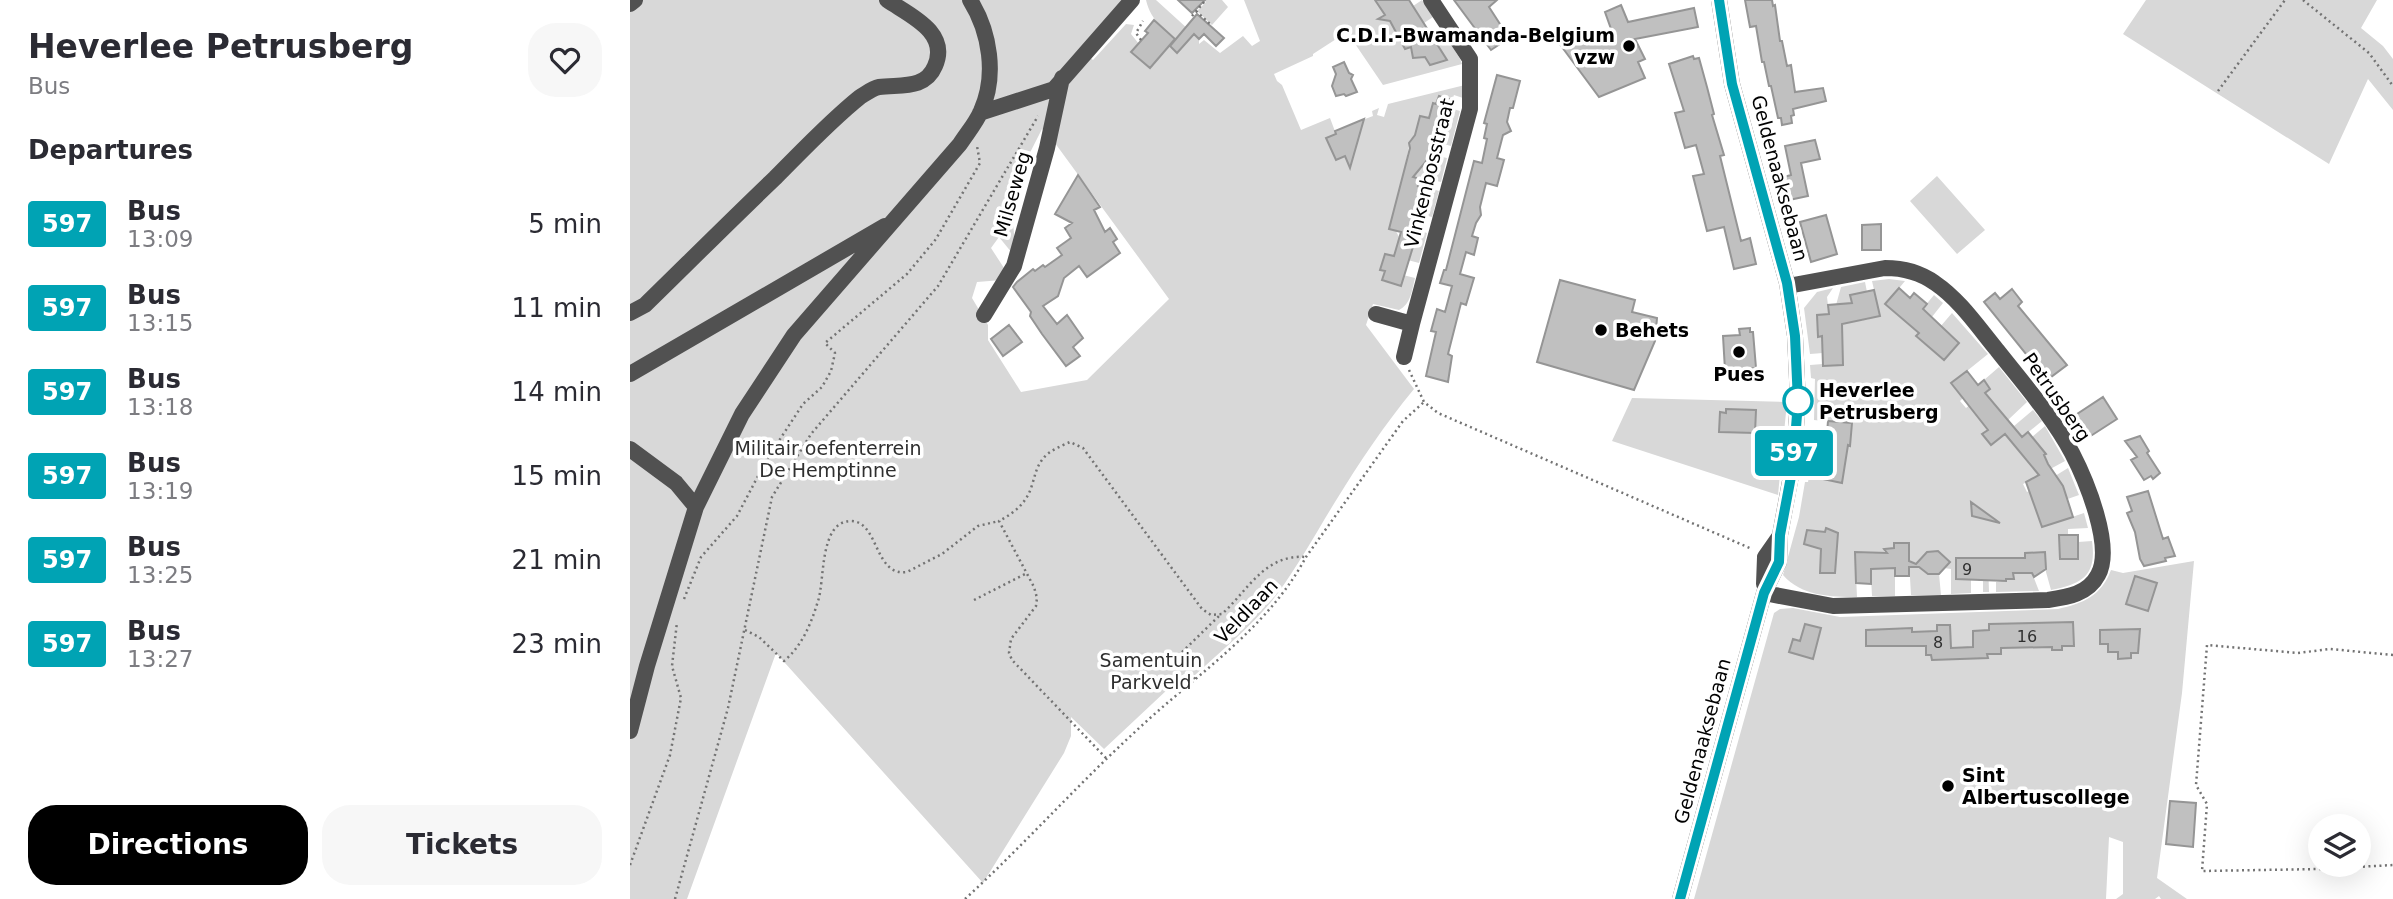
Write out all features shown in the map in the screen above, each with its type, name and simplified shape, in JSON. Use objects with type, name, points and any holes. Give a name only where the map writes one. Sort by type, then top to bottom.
[{"type":"street","points":[[630,4],[635,0]]},
{"type":"street","points":[[630,313],[645,306],[799,154],[862,96],[878,87],[897,88],[914,84],[925,79],[935,68],[937,42],[931,31],[887,0]]},
{"type":"street","points":[[630,731],[696,507],[742,414],[794,335],[960,144],[977,118],[990,76],[989,49],[982,24],[970,0]]},
{"type":"street","name":"Milseweg","points":[[984,315],[1014,266],[1047,148],[1058,83],[1132,0]]},
{"type":"street","name":"Vinkenbosstraat","points":[[1404,357],[1470,109],[1470,59],[1431,0]]},
{"type":"street","name":"Geldenaaksebaan","points":[[1680,899],[1764,593],[1765,557],[1780,535],[1793,466],[1798,402],[1795,336],[1788,286],[1732,84],[1719,0]]},
{"type":"street","points":[[977,118],[1058,83]]},
{"type":"street","points":[[630,374],[896,219]]},
{"type":"street","name":"Petrusberg","points":[[1764,593],[1833,606],[2048,600],[2073,595],[2092,584],[2104,558],[2098,520],[2072,454],[2036,399],[1948,293],[1922,276],[1897,268],[1788,286]]},
{"type":"street","points":[[1376,314],[1412,324]]},
{"type":"street","points":[[630,438],[630,449],[676,483],[696,507]]},
{"type":"path","points":[[2218,91],[2285,0]]},
{"type":"path","points":[[2303,0],[2369,53],[2393,86]]},
{"type":"path","points":[[1192,16],[1205,1]]},
{"type":"path","points":[[1196,11],[1210,25]]},
{"type":"path","points":[[1141,40],[1136,33],[1143,21]]},
{"type":"path","points":[[675,899],[728,708],[772,497],[811,434],[938,286],[1040,112]]},
{"type":"path","points":[[683,603],[701,557],[737,516],[766,459],[803,404],[822,387],[831,372],[835,353],[825,343],[907,274],[936,239],[980,163],[977,118]]},
{"type":"path","points":[[1404,357],[1424,402],[1438,413],[1760,553]]},
{"type":"path","name":"Veldlaan","points":[[965,899],[1037,831],[1106,758],[1160,708],[1222,657],[1276,603],[1403,421],[1424,402]]},
{"type":"path","points":[[744,629],[759,638],[783,662],[798,648],[819,601],[825,549],[830,538],[843,523],[859,523],[869,534],[883,559],[895,571],[907,572],[942,554],[978,526],[1010,515],[1025,501],[1038,466],[1046,455],[1067,442],[1075,442],[1088,453],[1202,609],[1211,615],[1222,614]]},
{"type":"path","points":[[999,521],[1037,593],[1037,601],[1011,639],[1009,653],[1012,660],[1106,758]]},
{"type":"path","points":[[1195,679],[1179,655],[1270,565],[1285,558],[1306,557]]},
{"type":"path","points":[[974,600],[1027,573]]},
{"type":"path","points":[[630,865],[670,755],[679,709],[681,698],[672,666],[678,614]]},
{"type":"path","points":[[2393,654],[2330,649],[2298,653],[2207,645],[2196,785],[2207,804],[2202,871],[2393,865]]},
{"type":"green space","name":"Militair oefenterrein De Hemptinne","points":[[630,0],[1132,0],[1085,53],[1093,60],[1126,24],[1134,25],[1131,34],[1139,44],[1169,45],[1177,52],[1183,46],[1156,21],[1146,0],[1156,0],[1199,39],[1199,44],[1204,40],[1220,53],[1243,36],[1252,46],[1260,41],[1244,0],[1406,0],[1383,16],[1395,26],[1394,32],[1397,35],[1421,18],[1413,6],[1422,0],[1433,17],[1424,23],[1428,29],[1410,41],[1414,47],[1411,49],[1413,57],[1425,57],[1430,65],[1446,60],[1433,37],[1442,30],[1462,64],[1383,85],[1347,32],[1313,56],[1274,74],[1282,85],[1301,130],[1330,118],[1336,134],[1327,138],[1336,160],[1345,156],[1347,159],[1353,157],[1362,126],[1360,121],[1373,116],[1372,111],[1379,108],[1377,115],[1384,117],[1388,104],[1465,85],[1463,98],[1454,95],[1452,100],[1439,97],[1436,104],[1433,104],[1429,118],[1420,116],[1418,124],[1448,117],[1450,108],[1460,111],[1451,146],[1415,136],[1410,140],[1406,163],[1421,166],[1427,160],[1436,162],[1437,156],[1447,158],[1441,182],[1421,177],[1397,202],[1429,188],[1439,191],[1432,217],[1417,213],[1415,220],[1394,214],[1389,229],[1396,231],[1398,244],[1414,229],[1427,233],[1419,263],[1385,254],[1381,269],[1385,271],[1382,281],[1401,285],[1403,275],[1415,278],[1410,296],[1399,310],[1373,304],[1366,325],[1414,389],[1363,458],[1293,571],[1269,604],[1195,675],[1184,674],[1104,749],[1071,717],[1071,736],[1064,753],[983,883],[776,653],[687,899],[630,899]],"holes":[[[1042,129],[1169,299],[1087,380],[1021,392],[988,340],[988,325],[972,298],[977,282],[1002,280],[1004,268],[991,248],[999,237],[1012,253],[1015,244],[1010,192]]]},
{"type":"green space","points":[[1204,0],[1222,0],[1228,7],[1212,25],[1197,11],[1206,2]]},
{"type":"green space","points":[[2146,0],[2377,0],[2361,28],[2383,46],[2393,59],[2393,110],[2368,79],[2329,164],[2123,34]]},
{"type":"green space","points":[[1937,176],[1985,230],[1957,254],[1910,201]]},
{"type":"green space","points":[[1872,281],[1905,281],[1886,304],[1909,325],[1934,295],[1943,303],[1916,337],[1943,360],[1940,327],[1952,313],[1988,354],[1952,383],[1963,398],[1960,401],[1966,408],[1990,389],[1984,380],[1999,367],[2027,402],[2008,420],[2014,426],[2033,410],[2042,421],[2014,444],[2031,465],[2046,454],[2032,437],[2045,426],[2065,461],[2023,484],[2027,492],[2036,488],[2062,485],[2055,476],[2068,468],[2079,495],[2062,501],[2048,525],[2084,513],[2088,528],[2068,529],[2068,535],[2059,535],[2061,559],[2078,559],[2078,542],[2092,541],[2092,563],[2085,576],[2071,585],[2051,590],[2046,572],[2045,552],[2025,553],[2026,572],[2032,573],[2039,591],[1996,592],[1996,582],[2013,579],[2013,559],[1988,560],[1989,592],[1983,592],[1983,581],[1978,581],[1977,558],[1956,558],[1956,579],[1971,579],[1971,593],[1951,594],[1951,569],[1944,568],[1944,557],[1938,551],[1927,552],[1921,558],[1922,569],[1928,574],[1939,574],[1941,595],[1911,595],[1908,543],[1894,543],[1894,548],[1884,549],[1885,568],[1895,568],[1895,596],[1872,596],[1870,558],[1866,558],[1865,552],[1855,552],[1857,597],[1817,594],[1790,582],[1783,575],[1799,517],[1805,482],[1808,482],[1809,477],[1841,482],[1845,461],[1811,455],[1813,442],[1850,446],[1852,424],[1814,420],[1815,379],[1811,378],[1810,365],[1823,364],[1823,353],[1810,354],[1804,308],[1817,292],[1833,288],[1827,297],[1829,314],[1817,316],[1818,336],[1842,335],[1840,305],[1836,305],[1841,287],[1865,282],[1867,292],[1850,296],[1858,321],[1869,319],[1868,312],[1880,316]]},
{"type":"green space","points":[[1632,398],[1787,402],[1778,495],[1612,441]]},
{"type":"green space","name":"Sint Albertuscollege","points":[[2194,561],[2182,693],[2157,878],[2187,899],[2161,899],[2159,896],[2155,899],[2116,899],[2123,894],[2123,842],[2109,837],[2106,899],[1694,899],[1774,613],[1780,609],[1793,608],[1840,617],[2058,609],[2076,604],[2097,592],[2111,570],[2123,573]]},
{"type":"building","points":[[1178,0],[1205,0],[1192,13]]},
{"type":"building","points":[[1375,0],[1409,0],[1447,60],[1430,65],[1425,57],[1413,58],[1411,47],[1405,49],[1390,21],[1378,19],[1385,15]]},
{"type":"building","points":[[1454,0],[1497,0],[1489,7],[1509,38],[1491,50]]},
{"type":"building","points":[[1745,0],[1772,0],[1773,6],[1775,5],[1780,41],[1787,66],[1791,65],[1795,92],[1823,88],[1826,101],[1793,109],[1792,123],[1782,125],[1781,118],[1778,118],[1762,62],[1756,26],[1750,27]]},
{"type":"building","points":[[1621,5],[1628,22],[1694,8],[1698,27],[1635,39],[1645,59],[1638,62],[1645,78],[1599,97],[1559,43],[1586,32],[1589,38],[1611,29],[1605,12]]},
{"type":"building","points":[[1197,14],[1224,38],[1216,46],[1204,34],[1199,39],[1194,34],[1177,53],[1170,46]]},
{"type":"building","points":[[1154,20],[1175,39],[1150,68],[1131,52],[1148,33],[1145,31]]},
{"type":"building","points":[[1693,56],[1694,59],[1699,58],[1707,87],[1724,155],[1720,156],[1741,241],[1750,238],[1756,264],[1734,269],[1724,227],[1707,231],[1693,176],[1704,174],[1696,145],[1685,148],[1675,113],[1684,111],[1669,64]]},
{"type":"building","points":[[1344,62],[1349,73],[1353,75],[1351,79],[1357,92],[1336,96],[1332,86],[1336,74],[1333,67]]},
{"type":"building","points":[[1497,75],[1520,81],[1507,122],[1511,131],[1503,135],[1497,158],[1504,160],[1497,186],[1486,183],[1480,207],[1481,215],[1472,236],[1478,238],[1474,255],[1466,252],[1460,274],[1474,278],[1466,305],[1461,303],[1448,354],[1452,356],[1448,382],[1426,376],[1436,332],[1431,331],[1437,309],[1445,312],[1452,286],[1440,283],[1446,270],[1474,161],[1482,163],[1487,139],[1484,138],[1487,124],[1484,123]]},
{"type":"building","points":[[1439,96],[1452,100],[1435,162],[1427,160],[1413,177],[1420,179],[1418,186],[1429,188],[1423,209],[1418,208],[1413,225],[1416,237],[1401,286],[1382,280],[1385,271],[1380,270],[1385,254],[1394,256],[1401,232],[1389,229],[1410,148],[1409,143],[1415,135],[1420,116],[1429,118],[1433,103],[1436,104]]},
{"type":"building","points":[[1364,119],[1350,168],[1345,156],[1336,160],[1326,138],[1336,134],[1335,131]]},
{"type":"building","points":[[1815,140],[1820,159],[1801,163],[1808,196],[1789,200],[1784,177],[1791,175],[1785,146]]},
{"type":"building","points":[[1078,175],[1100,207],[1094,210],[1105,232],[1110,228],[1117,239],[1113,242],[1120,253],[1087,277],[1079,266],[1064,278],[1058,296],[1043,306],[1057,324],[1067,315],[1083,338],[1073,347],[1080,356],[1066,366],[1042,334],[1030,316],[1031,312],[1013,287],[1033,269],[1035,271],[1043,265],[1045,267],[1062,255],[1057,248],[1071,238],[1065,228],[1072,223],[1055,214]]},
{"type":"building","points":[[1826,215],[1837,254],[1811,262],[1800,222]]},
{"type":"building","points":[[1881,224],[1881,250],[1862,250],[1862,225]]},
{"type":"building","name":"Behets","points":[[1560,280],[1635,300],[1632,312],[1657,318],[1655,341],[1634,390],[1537,362]]},
{"type":"building","points":[[1899,288],[1910,298],[1914,293],[1927,304],[1923,309],[1959,343],[1944,360],[1916,336],[1919,333],[1885,304]]},
{"type":"building","points":[[2012,289],[2022,302],[2018,306],[2067,365],[2047,380],[1984,302],[1995,293],[2000,299]]},
{"type":"building","points":[[1874,290],[1880,316],[1842,324],[1843,365],[1823,366],[1822,336],[1818,337],[1817,315],[1829,314],[1828,305],[1852,303],[1850,295]]},
{"type":"building","points":[[1009,325],[1022,342],[1003,356],[991,339]]},
{"type":"building","name":"Pues","points":[[1750,328],[1750,332],[1753,332],[1756,368],[1725,370],[1723,336],[1740,335],[1739,329]]},
{"type":"building","points":[[1967,371],[1978,385],[1984,380],[1990,389],[1985,393],[2022,437],[2028,432],[2046,454],[2044,455],[2048,464],[2063,486],[2073,517],[2042,527],[2026,482],[2039,475],[2005,434],[1991,445],[1982,434],[1988,430],[1951,383]]},
{"type":"building","points":[[2103,397],[2117,419],[2086,439],[2071,418]]},
{"type":"building","points":[[1726,409],[1756,410],[1755,433],[1719,432],[1720,412],[1726,413]]},
{"type":"building","points":[[1828,421],[1852,423],[1842,483],[1818,478],[1821,457],[1825,457]]},
{"type":"building","points":[[2140,436],[2160,473],[2153,479],[2151,476],[2144,480],[2131,460],[2137,457],[2125,441]]},
{"type":"building","points":[[2148,491],[2163,539],[2168,537],[2175,556],[2144,566],[2127,513],[2132,511],[2127,497]]},
{"type":"building","points":[[1971,502],[2000,523],[1972,516]]},
{"type":"building","points":[[1826,528],[1838,533],[1835,573],[1820,573],[1821,549],[1804,544],[1807,530],[1825,532]]},
{"type":"building","points":[[2059,535],[2078,535],[2078,559],[2060,559]]},
{"type":"building","points":[[1894,543],[1909,543],[1909,561],[1916,564],[1927,552],[1938,551],[1950,562],[1939,574],[1928,574],[1919,567],[1909,567],[1909,576],[1895,576],[1895,568],[1871,569],[1871,584],[1856,583],[1855,552],[1887,553],[1884,549],[1894,548]]},
{"type":"building","points":[[2045,552],[2046,569],[2034,577],[2032,573],[2013,573],[2014,579],[2006,581],[1956,579],[1956,558],[2025,558],[2025,553]]},
{"type":"building","points":[[2135,576],[2157,583],[2148,611],[2126,604]]},
{"type":"building","points":[[2073,622],[2074,646],[2062,646],[2062,650],[2052,650],[2052,647],[2001,648],[2001,654],[1987,654],[1988,658],[1932,660],[1931,655],[1926,655],[1926,646],[1866,646],[1866,630],[1912,628],[1912,632],[1937,631],[1937,625],[1950,625],[1951,648],[1973,647],[1973,631],[1989,630],[1989,624]]},
{"type":"building","points":[[1805,624],[1821,628],[1813,659],[1789,652],[1793,639],[1800,641]]},
{"type":"building","points":[[2140,629],[2138,653],[2131,653],[2131,658],[2118,659],[2118,652],[2108,652],[2108,644],[2100,644],[2100,630]]},
{"type":"building","points":[[2170,801],[2196,803],[2193,847],[2166,844]]},
{"type":"bus line","name":"597","points":[[1680,899],[1764,593],[1779,562],[1780,535],[1793,466],[1798,402],[1795,336],[1788,286],[1732,84],[1719,0]]},
{"type":"place","name":"C.D.I.-Bwamanda-Belgium vzw","points":[[1629,46]]},
{"type":"place","name":"Behets","points":[[1601,330]]},
{"type":"place","name":"Pues","points":[[1739,352]]},
{"type":"place","name":"Heverlee Petrusberg","points":[[1798,401]]},
{"type":"place","name":"Sint Albertuscollege","points":[[1948,786]]},
{"type":"park label","name":"Samentuin Parkveld","points":[[1151,671]]}]
